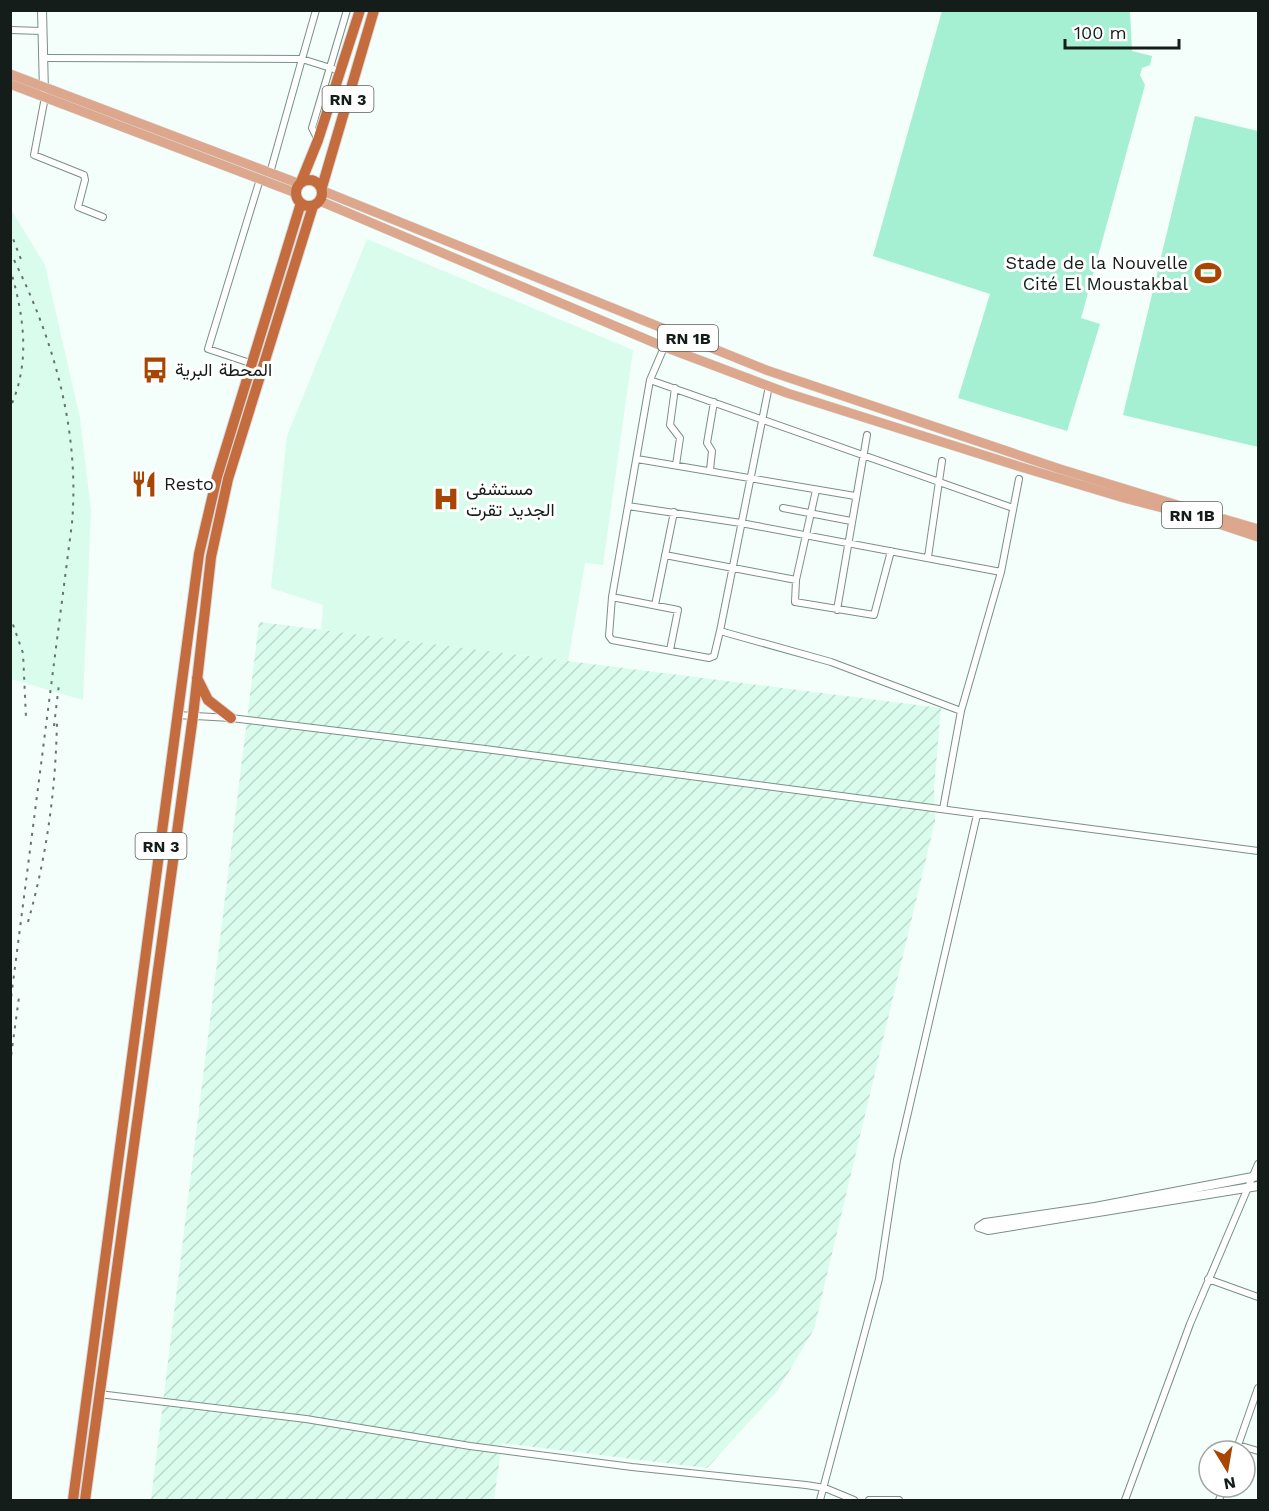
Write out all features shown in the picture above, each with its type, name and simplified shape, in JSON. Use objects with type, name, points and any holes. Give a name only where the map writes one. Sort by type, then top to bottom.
[{"type":"highway","name":"RN 3","points":[[299,186],[318,140],[335,69],[360,10]]},
{"type":"highway","name":"RN 3","points":[[73,1500],[177,715],[205,523],[257,366],[319,196],[374,10]]},
{"type":"highway","points":[[312,180],[319,196],[301,203],[299,186],[312,180]]},
{"type":"highway","name":"RN 3","points":[[85,1500],[193,716],[196,677],[217,522],[301,203]]},
{"type":"highway","points":[[196,677],[208,700],[231,718]]},
{"type":"highway","points":[[152,911],[165,912]]},
{"type":"main road","points":[[10,74],[44,92],[204,153],[270,173],[299,186]]},
{"type":"main road","points":[[10,84],[44,92]]},
{"type":"main road","points":[[204,153],[260,179],[299,186]]},
{"type":"main road","name":"RN 1B","points":[[319,196],[671,331],[766,370],[1058,473]]},
{"type":"main road","name":"RN 1B","points":[[319,196],[662,346],[769,386],[1058,473],[1258,537]]},
{"type":"main road","name":"RN 1B","points":[[1125,494],[1258,529]]},
{"type":"street","points":[[42,10],[44,92],[34,155],[84,176],[78,207],[103,217]]},
{"type":"street","points":[[270,173],[316,10]]},
{"type":"street","points":[[43,58],[302,59],[335,69],[347,10]]},
{"type":"street","points":[[10,30],[42,31]]},
{"type":"street","points":[[257,366],[208,349],[260,179]]},
{"type":"street","points":[[671,331],[662,346],[650,380],[612,597],[608,631],[612,640],[711,658],[720,631],[769,386]]},
{"type":"street","points":[[650,380],[1013,508]]},
{"type":"street","points":[[675,388],[670,425],[680,438],[676,465]]},
{"type":"street","points":[[710,471],[712,451],[707,443],[714,402]]},
{"type":"street","points":[[837,610],[867,435]]},
{"type":"street","points":[[637,459],[855,496]]},
{"type":"street","points":[[928,557],[942,461]]},
{"type":"street","points":[[943,810],[961,711],[1001,572],[1019,480]]},
{"type":"street","points":[[816,490],[796,580],[795,602],[876,614],[891,551]]},
{"type":"street","points":[[628,506],[741,523],[1001,572]]},
{"type":"street","points":[[783,508],[851,521]]},
{"type":"street","points":[[655,605],[674,512]]},
{"type":"street","points":[[665,555],[796,580]]},
{"type":"street","points":[[612,597],[678,610],[670,650]]},
{"type":"street","points":[[720,631],[831,662],[961,711]]},
{"type":"street","points":[[177,715],[231,718],[1258,851]]},
{"type":"street","points":[[820,1500],[879,1279],[897,1160],[976,815]]},
{"type":"street","points":[[1125,1500],[1208,1279],[1248,1188],[1256,1176],[1258,1164]]},
{"type":"street","points":[[1256,1176],[1106,1205],[985,1223],[979,1227],[988,1230],[1258,1186]]},
{"type":"street","points":[[1208,1279],[1258,1297]]},
{"type":"street","points":[[1240,1439],[1258,1388]]},
{"type":"street","points":[[99,1394],[306,1419],[470,1446],[825,1488],[854,1500]]},
{"type":"street","points":[[869,1500],[899,1500]]},
{"type":"shaded area","points":[[10,208],[45,265],[80,418],[91,510],[83,700],[11,679]]},
{"type":"shaded area","name":"مستشفى الجديد تقرت","points":[[367,239],[633,350],[603,565],[585,563],[568,661],[321,630],[323,605],[271,588],[287,436]]},
{"type":"shaded area","points":[[259,622],[941,708],[934,788],[935,821],[814,1329],[778,1390],[707,1468],[502,1443],[494,1500],[151,1500]]},
{"type":"green space","points":[[942,11],[1130,11],[1132,51],[1152,56],[1150,65],[1142,68],[1140,75],[1145,85],[1081,318],[1100,324],[1067,431],[958,398],[990,294],[873,256]]},
{"type":"green space","name":"Stade de la Nouvelle Cité El Moustakbal","points":[[1195,116],[1258,131],[1258,447],[1123,415]]},
{"type":"railway","points":[[10,231],[22,262]]},
{"type":"railway","points":[[10,252],[51,350],[67,419],[72,453],[73,488],[72,523],[10,1006]]},
{"type":"railway","points":[[10,268],[19,304],[23,339],[21,373],[10,408]]},
{"type":"railway","points":[[10,616],[23,653],[26,718]]},
{"type":"railway","points":[[54,726],[59,684]]},
{"type":"railway","points":[[28,922],[49,821],[55,770],[57,719]]},
{"type":"railway","points":[[10,1064],[19,997]]},
{"type":"place","name":"Stade de la Nouvelle Cité El Moustakbal","points":[[1208,273]]},
{"type":"place","name":"المحطة البرية","points":[[155,370]]},
{"type":"place","name":"Resto","points":[[144,484]]},
{"type":"place","name":"مستشفى الجديد تقرت","points":[[446,499]]}]
